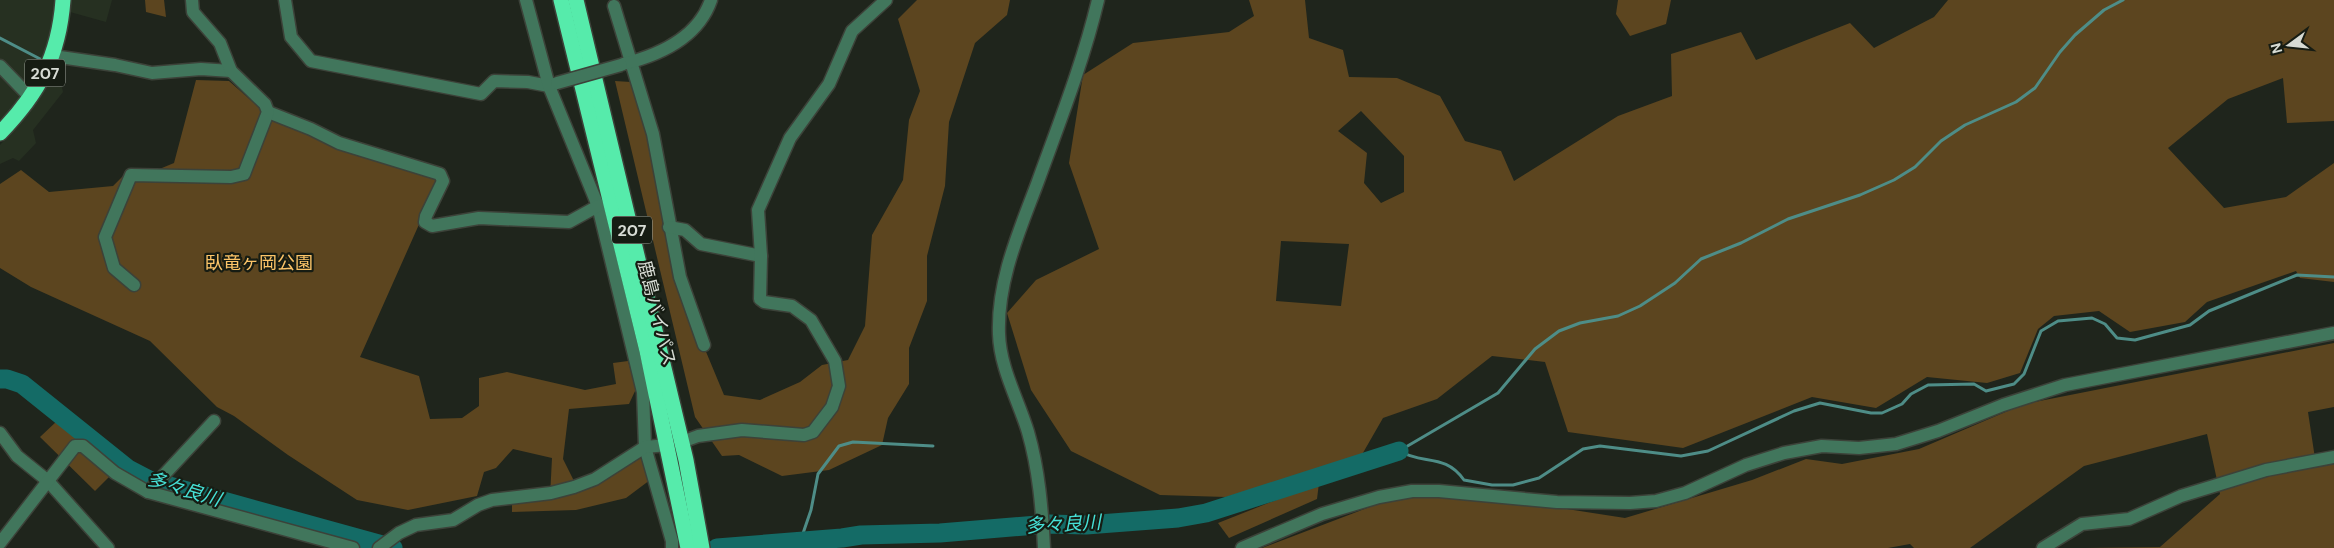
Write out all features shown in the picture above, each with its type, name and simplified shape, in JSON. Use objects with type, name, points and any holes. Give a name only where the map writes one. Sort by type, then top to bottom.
[{"type":"highway","name":"207","points":[[0,133],[31,98],[53,56],[61,22],[63,0]]},
{"type":"highway","name":"鹿島バイパス","points":[[561,0],[647,351],[675,443]]},
{"type":"highway","name":"鹿島バイパス","points":[[576,0],[679,462],[702,548]]},
{"type":"highway","name":"鹿島バイパス","points":[[679,462],[688,548]]},
{"type":"street","points":[[134,285],[114,268],[105,236],[131,175],[231,177],[244,174],[268,112],[265,104],[231,71],[220,43],[194,12],[192,0]]},
{"type":"street","points":[[285,0],[291,37],[311,61],[481,94],[494,81],[553,84],[625,64],[678,43],[702,20],[711,0]]},
{"type":"street","points":[[526,0],[553,84],[598,206],[643,392],[646,447],[672,544]]},
{"type":"street","points":[[379,548],[399,533],[416,525],[453,520],[478,505],[492,500],[551,493],[574,487],[594,479],[646,447],[675,443],[698,436],[742,430],[804,435],[813,432],[832,407],[839,386],[835,361],[811,320],[792,306],[764,302],[760,299],[761,256],[758,210],[790,138],[829,84],[852,31],[886,0]]},
{"type":"street","points":[[1044,542],[1037,468],[1028,433],[1003,362],[999,335],[1000,310],[1010,257],[1076,79],[1098,0]]},
{"type":"street","points":[[614,6],[625,64],[652,134],[680,277],[704,345]]},
{"type":"street","points":[[53,56],[115,65],[152,73],[201,69],[231,71]]},
{"type":"street","points":[[0,66],[31,98]]},
{"type":"street","points":[[268,112],[339,143],[440,174],[443,181],[425,222],[432,226],[479,218],[568,222],[598,206]]},
{"type":"street","points":[[669,227],[685,230],[701,244],[761,256]]},
{"type":"street","points":[[1242,548],[1322,514],[1379,497],[1412,492],[1439,490],[1557,502],[1630,503],[1656,501],[1684,493],[1746,465],[1784,453],[1822,446],[1859,448],[1896,444],[1938,431],[2003,405],[2066,385],[2334,333]]},
{"type":"street","points":[[148,492],[214,421]]},
{"type":"street","points":[[0,434],[17,456],[48,481],[108,548]]},
{"type":"street","points":[[0,543],[75,446],[83,446],[115,473],[148,492],[353,548]]},
{"type":"street","points":[[2043,548],[2082,524],[2128,519],[2181,496],[2257,473],[2334,457]]},
{"type":"shaded area","points":[[0,0],[57,0],[55,20],[47,54],[23,96],[0,123]]},
{"type":"shaded area","points":[[71,0],[112,0],[106,22],[70,12]]},
{"type":"shaded area","points":[[57,65],[63,92],[33,130],[36,143],[19,161],[13,158],[0,164],[0,145],[22,121],[41,95]]},
{"type":"green space","points":[[145,0],[164,0],[166,17],[146,12]]},
{"type":"green space","points":[[917,0],[1010,0],[1007,15],[975,43],[949,122],[945,186],[927,256],[927,301],[909,348],[909,384],[888,418],[882,445],[829,470],[782,476],[739,455],[722,456],[695,417],[615,81],[631,82],[657,133],[687,306],[724,395],[760,400],[800,382],[822,365],[848,360],[865,326],[872,235],[903,180],[909,120],[920,91],[898,19]]},
{"type":"green space","points":[[1249,0],[1305,0],[1309,38],[1343,50],[1349,77],[1397,78],[1440,96],[1465,141],[1501,151],[1514,181],[1618,116],[1672,96],[1671,54],[1741,32],[1756,60],[1850,23],[1874,48],[1934,17],[1948,0],[2334,0],[2334,121],[2287,123],[2283,78],[2228,99],[2168,148],[2224,208],[2286,197],[2334,163],[2334,282],[2300,278],[2296,271],[2207,302],[2185,322],[2130,332],[2099,311],[2054,316],[2038,329],[2020,373],[1987,383],[1927,377],[1876,408],[1812,397],[1683,448],[1568,432],[1545,362],[1492,356],[1437,399],[1383,418],[1360,458],[1226,497],[1160,495],[1071,451],[1031,390],[1007,313],[1036,280],[1099,249],[1069,163],[1083,75],[1133,43],[1229,32],[1254,16]],"holes":[[[1361,111],[1404,156],[1404,192],[1381,203],[1364,183],[1367,153],[1338,131]],[[1281,241],[1349,244],[1341,306],[1276,301]]]},
{"type":"green space","points":[[1618,0],[1671,0],[1666,24],[1630,36],[1616,14]]},
{"type":"green space","name":"臥竜ヶ岡公園","points":[[196,80],[229,81],[272,119],[433,176],[437,184],[360,357],[419,376],[430,419],[462,418],[479,406],[479,378],[507,372],[585,390],[616,384],[613,363],[628,361],[636,389],[629,404],[569,409],[563,459],[575,483],[629,455],[654,455],[658,474],[626,498],[576,510],[512,512],[512,501],[550,497],[552,458],[513,449],[496,468],[484,472],[477,496],[408,510],[357,500],[288,455],[234,416],[217,407],[150,341],[31,287],[0,268],[0,184],[21,170],[49,192],[113,186],[126,173],[157,170],[174,163]]},
{"type":"green space","points":[[2334,343],[2334,407],[2308,412],[2316,465],[2334,459],[2334,548],[2084,548],[2160,547],[2220,494],[2207,434],[2084,466],[1970,548],[1914,548],[1910,544],[1888,548],[1262,548],[1409,492],[1554,507],[1625,518],[1752,480],[1806,459],[1842,464],[1919,449],[2024,404]]},
{"type":"green space","points":[[57,421],[116,470],[95,491],[40,437]]},
{"type":"green space","points":[[1319,483],[1317,499],[1229,538],[1218,523]]},
{"type":"waterway","points":[[1399,451],[1498,393],[1535,349],[1559,331],[1580,323],[1618,316],[1640,306],[1675,283],[1701,259],[1741,243],[1788,219],[1860,195],[1894,180],[1915,167],[1941,141],[1965,125],[2016,102],[2035,88],[2060,52],[2075,35],[2104,10],[2123,0]]},
{"type":"waterway","points":[[0,38],[44,61]]},
{"type":"waterway","points":[[1399,451],[1417,458],[1449,466],[1464,480],[1492,485],[1513,485],[1539,478],[1583,449],[1600,446],[1681,456],[1708,451],[1794,411],[1820,403],[1871,413],[1882,413],[1902,404],[1911,394],[1928,385],[1974,384],[1986,391],[2014,384],[2024,374],[2041,331],[2058,321],[2092,318],[2105,324],[2117,338],[2135,340],[2190,325],[2209,311],[2297,275],[2334,277]]},
{"type":"waterway","name":"多々良川","points":[[0,379],[7,379],[22,384],[128,469],[151,481],[393,548]]},
{"type":"waterway","points":[[798,548],[811,510],[818,474],[839,446],[853,442],[933,446]]},
{"type":"waterway","name":"多々良川","points":[[717,548],[861,535],[940,533],[1049,524],[1086,525],[1178,518],[1206,513],[1399,451]]}]
